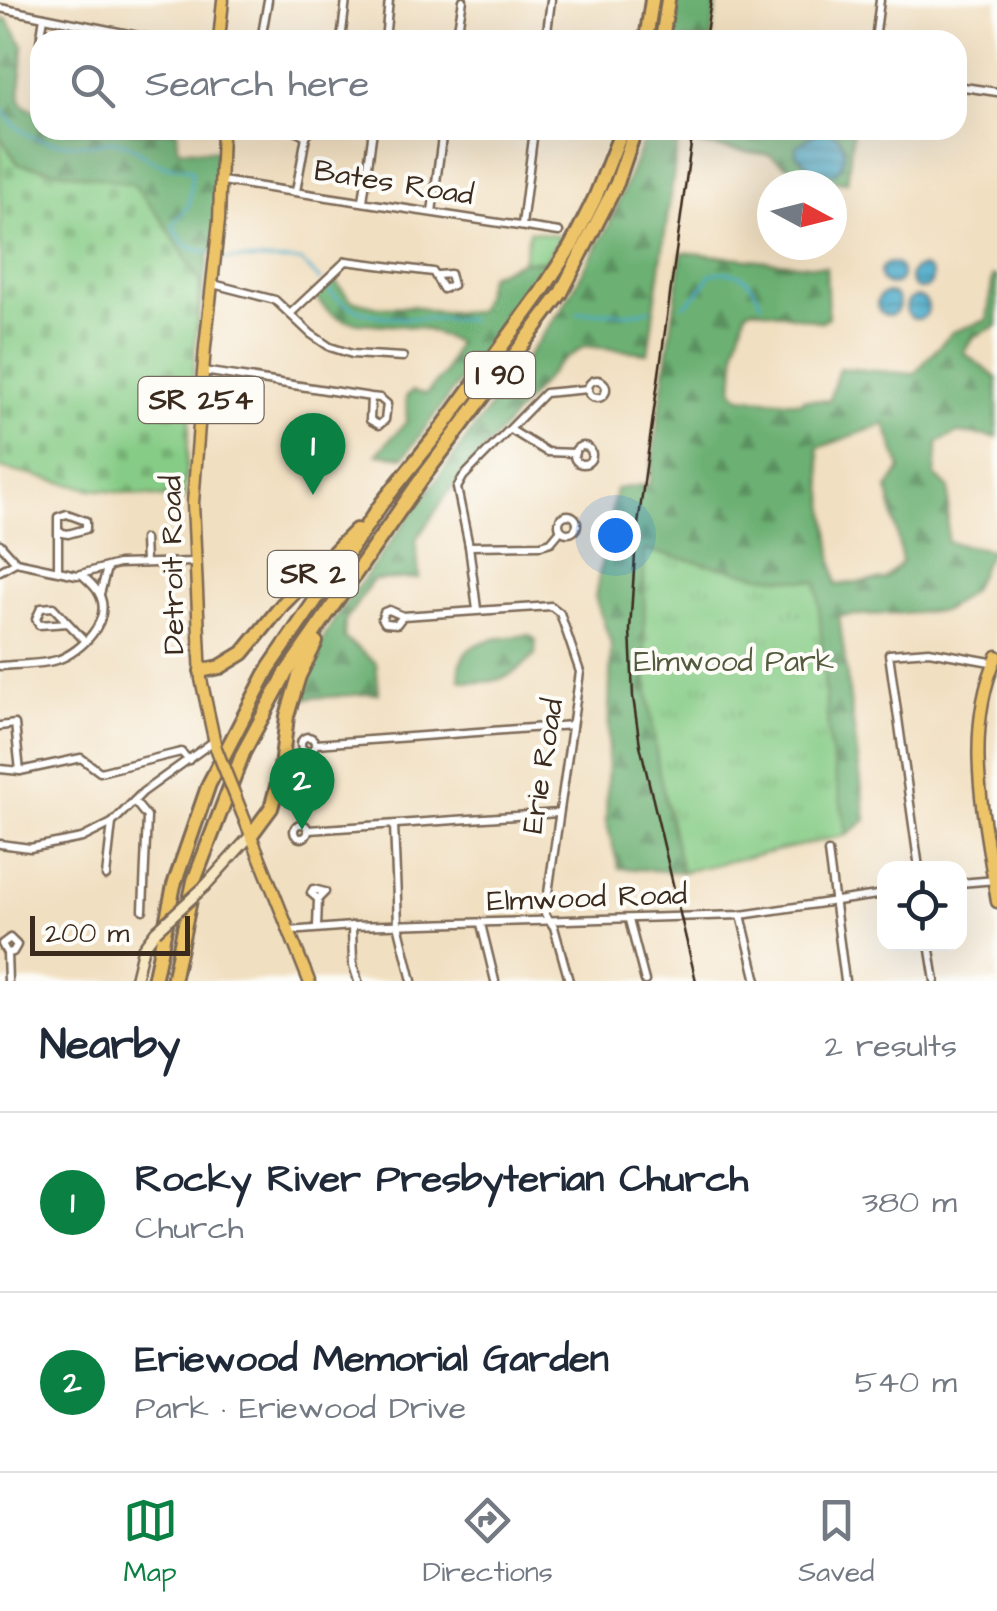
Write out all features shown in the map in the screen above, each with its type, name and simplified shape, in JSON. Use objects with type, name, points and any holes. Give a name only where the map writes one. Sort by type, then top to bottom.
[{"type":"highway","points":[[648,30],[652,0]]},
{"type":"highway","points":[[664,30],[668,0]]},
{"type":"highway","name":"I 90","points":[[154,981],[174,885],[209,784],[269,668],[382,503],[487,368],[570,246],[618,140]]},
{"type":"highway","name":"I 90","points":[[172,981],[194,881],[242,753],[286,673],[420,481],[561,293],[617,183],[632,140]]},
{"type":"highway","name":"SR 2","points":[[201,670],[220,667],[244,653],[283,604],[382,503]]},
{"type":"highway","name":"SR 2","points":[[251,835],[272,808],[287,716],[299,676],[335,604]]},
{"type":"main road","points":[[220,30],[223,0]]},
{"type":"main road","name":"Detroit Road","points":[[222,140],[222,181],[194,490],[204,700],[215,744],[308,981]]},
{"type":"main road","points":[[996,660],[984,694],[978,746],[997,902]]},
{"type":"main road","points":[[135,981],[142,948],[251,835]]},
{"type":"street","points":[[262,30],[268,0]]},
{"type":"street","points":[[342,30],[346,0]]},
{"type":"street","points":[[386,30],[388,0]]},
{"type":"street","points":[[458,30],[462,0]]},
{"type":"street","points":[[547,30],[551,0]]},
{"type":"street","points":[[876,30],[880,0]]},
{"type":"street","points":[[0,8],[108,30]]},
{"type":"street","points":[[42,30],[44,17]]},
{"type":"street","points":[[967,88],[997,92]]},
{"type":"street","points":[[296,191],[307,140]]},
{"type":"street","points":[[364,201],[372,140]]},
{"type":"street","points":[[432,212],[442,140]]},
{"type":"street","points":[[522,225],[533,140]]},
{"type":"street","name":"Bates Road","points":[[222,181],[559,232]]},
{"type":"street","points":[[292,312],[346,262],[438,275]]},
{"type":"street","points":[[213,284],[260,294],[292,312],[311,334],[330,347],[352,354],[403,357]]},
{"type":"street","points":[[203,371],[371,397]]},
{"type":"street","points":[[403,616],[476,610],[457,488],[544,393],[588,389]]},
{"type":"street","points":[[511,430],[547,452],[575,453]]},
{"type":"street","points":[[58,532],[68,534],[86,529],[86,522],[80,516],[58,517],[58,532],[58,570]]},
{"type":"street","points":[[469,546],[541,545],[551,542],[561,530]]},
{"type":"street","points":[[144,539],[145,563]]},
{"type":"street","points":[[0,544],[16,562]]},
{"type":"street","points":[[0,570],[16,562],[81,574],[108,566],[195,562]]},
{"type":"street","points":[[0,666],[56,660],[75,651],[94,634],[102,613],[100,594],[108,566]]},
{"type":"street","points":[[81,574],[100,594]]},
{"type":"street","name":"Erie Road","points":[[476,610],[551,606],[560,613],[580,672],[545,914],[554,927],[568,981]]},
{"type":"street","points":[[68,623],[39,625],[36,619],[40,608],[52,607],[68,623],[84,640]]},
{"type":"street","points":[[917,861],[889,654],[929,652],[996,660]]},
{"type":"street","points":[[0,726],[16,724],[20,771]]},
{"type":"street","points":[[316,744],[572,725]]},
{"type":"street","points":[[0,844],[30,848],[82,838],[112,823],[134,801],[215,744]]},
{"type":"street","points":[[0,769],[20,771],[82,758],[100,772],[180,752],[188,760]]},
{"type":"street","points":[[134,801],[147,817],[148,828],[143,910]]},
{"type":"street","points":[[309,830],[558,813]]},
{"type":"street","points":[[106,876],[112,823]]},
{"type":"street","points":[[394,825],[398,924],[412,981]]},
{"type":"street","points":[[828,852],[845,981]]},
{"type":"street","points":[[967,882],[996,880]]},
{"type":"street","name":"Elmwood Road","points":[[289,931],[398,924],[741,915],[877,895]]},
{"type":"street","points":[[317,927],[318,899]]},
{"type":"street","points":[[741,915],[757,981]]},
{"type":"street","points":[[630,920],[644,981]]},
{"type":"street","points":[[481,924],[495,981]]},
{"type":"street","points":[[352,926],[352,965],[358,981]]},
{"type":"street","points":[[931,951],[935,981]]},
{"type":"street","points":[[8,953],[8,981]]},
{"type":"green space","points":[[678,0],[717,0],[712,30],[674,30]]},
{"type":"green space","points":[[0,19],[7,19],[23,45],[20,100],[30,109],[30,140],[178,140],[178,149],[219,151],[213,253],[209,253],[197,332],[200,282],[133,184],[18,164],[0,137]]},
{"type":"green space","points":[[0,137],[18,164],[133,184],[162,220],[200,282],[184,500],[91,489],[0,468]]},
{"type":"green space","points":[[644,140],[852,140],[847,182],[847,170],[813,170],[793,170],[770,155],[678,142],[648,353],[585,346],[558,364],[448,493],[416,540],[419,578],[373,580],[345,621],[344,638],[376,663],[379,693],[296,699],[310,662],[335,618],[561,310],[609,225]],"holes":[[[845,146],[839,169],[813,170],[796,154]]]},
{"type":"green space","points":[[529,231],[561,236],[545,261],[523,261]]},
{"type":"green space","points":[[682,252],[826,267],[828,317],[821,322],[754,308],[746,311],[736,347],[733,390],[740,397],[802,402],[829,401],[839,368],[914,374],[952,332],[987,320],[993,276],[997,276],[997,326],[975,336],[963,352],[997,378],[997,437],[958,433],[938,443],[935,476],[949,488],[947,542],[991,550],[971,591],[944,611],[839,616],[866,820],[847,835],[829,743],[645,670],[659,772],[682,872],[619,868],[606,821],[611,644],[595,597],[616,489],[649,484]],"holes":[[[885,424],[901,469],[888,489],[902,562],[885,579],[836,585],[818,448]]]},
{"type":"green space","points":[[523,261],[547,262],[404,457],[377,454],[407,421],[406,397],[412,391],[426,394],[444,374],[457,343],[419,328],[345,320],[333,315],[315,294],[334,280],[351,300],[379,307],[475,312],[489,275]]},
{"type":"green space","name":"Elmwood Park","points":[[644,550],[761,576],[817,582],[829,743],[847,835],[682,872],[659,772],[645,670]]},
{"type":"green space","points":[[529,635],[536,640],[535,655],[519,669],[492,681],[460,680],[460,666],[471,648],[492,640]]},
{"type":"water","points":[[806,140],[840,140],[844,147],[837,170],[813,170],[796,154],[796,146]]},
{"type":"water","points":[[891,263],[899,266],[899,282],[891,285],[883,282],[880,274],[883,266]]},
{"type":"water","points":[[921,267],[929,270],[929,286],[921,289],[913,286],[910,278],[913,270]]},
{"type":"water","points":[[888,293],[896,296],[896,312],[888,315],[880,312],[877,304],[880,296]]},
{"type":"water","points":[[917,297],[925,300],[925,316],[917,319],[909,316],[906,308],[909,300]]},
{"type":"waterway","points":[[0,104],[7,117],[30,136]]},
{"type":"waterway","points":[[42,140],[77,144],[115,141],[157,163],[192,171],[189,205],[173,224],[186,245],[210,252]]},
{"type":"waterway","points":[[225,259],[301,261],[320,280]]},
{"type":"waterway","points":[[684,306],[711,274],[721,272],[743,277],[761,303]]},
{"type":"waterway","points":[[326,287],[340,300],[374,315],[470,320]]},
{"type":"waterway","points":[[577,313],[633,313],[650,309]]},
{"type":"railway","points":[[706,30],[711,0]]},
{"type":"railway","points":[[692,140],[636,539],[630,630],[640,745],[696,981]]},
{"type":"place","name":"Rocky River Presbyterian Church","points":[[313,495]]},
{"type":"place","name":"Eriewood Memorial Garden","points":[[302,830]]}]
